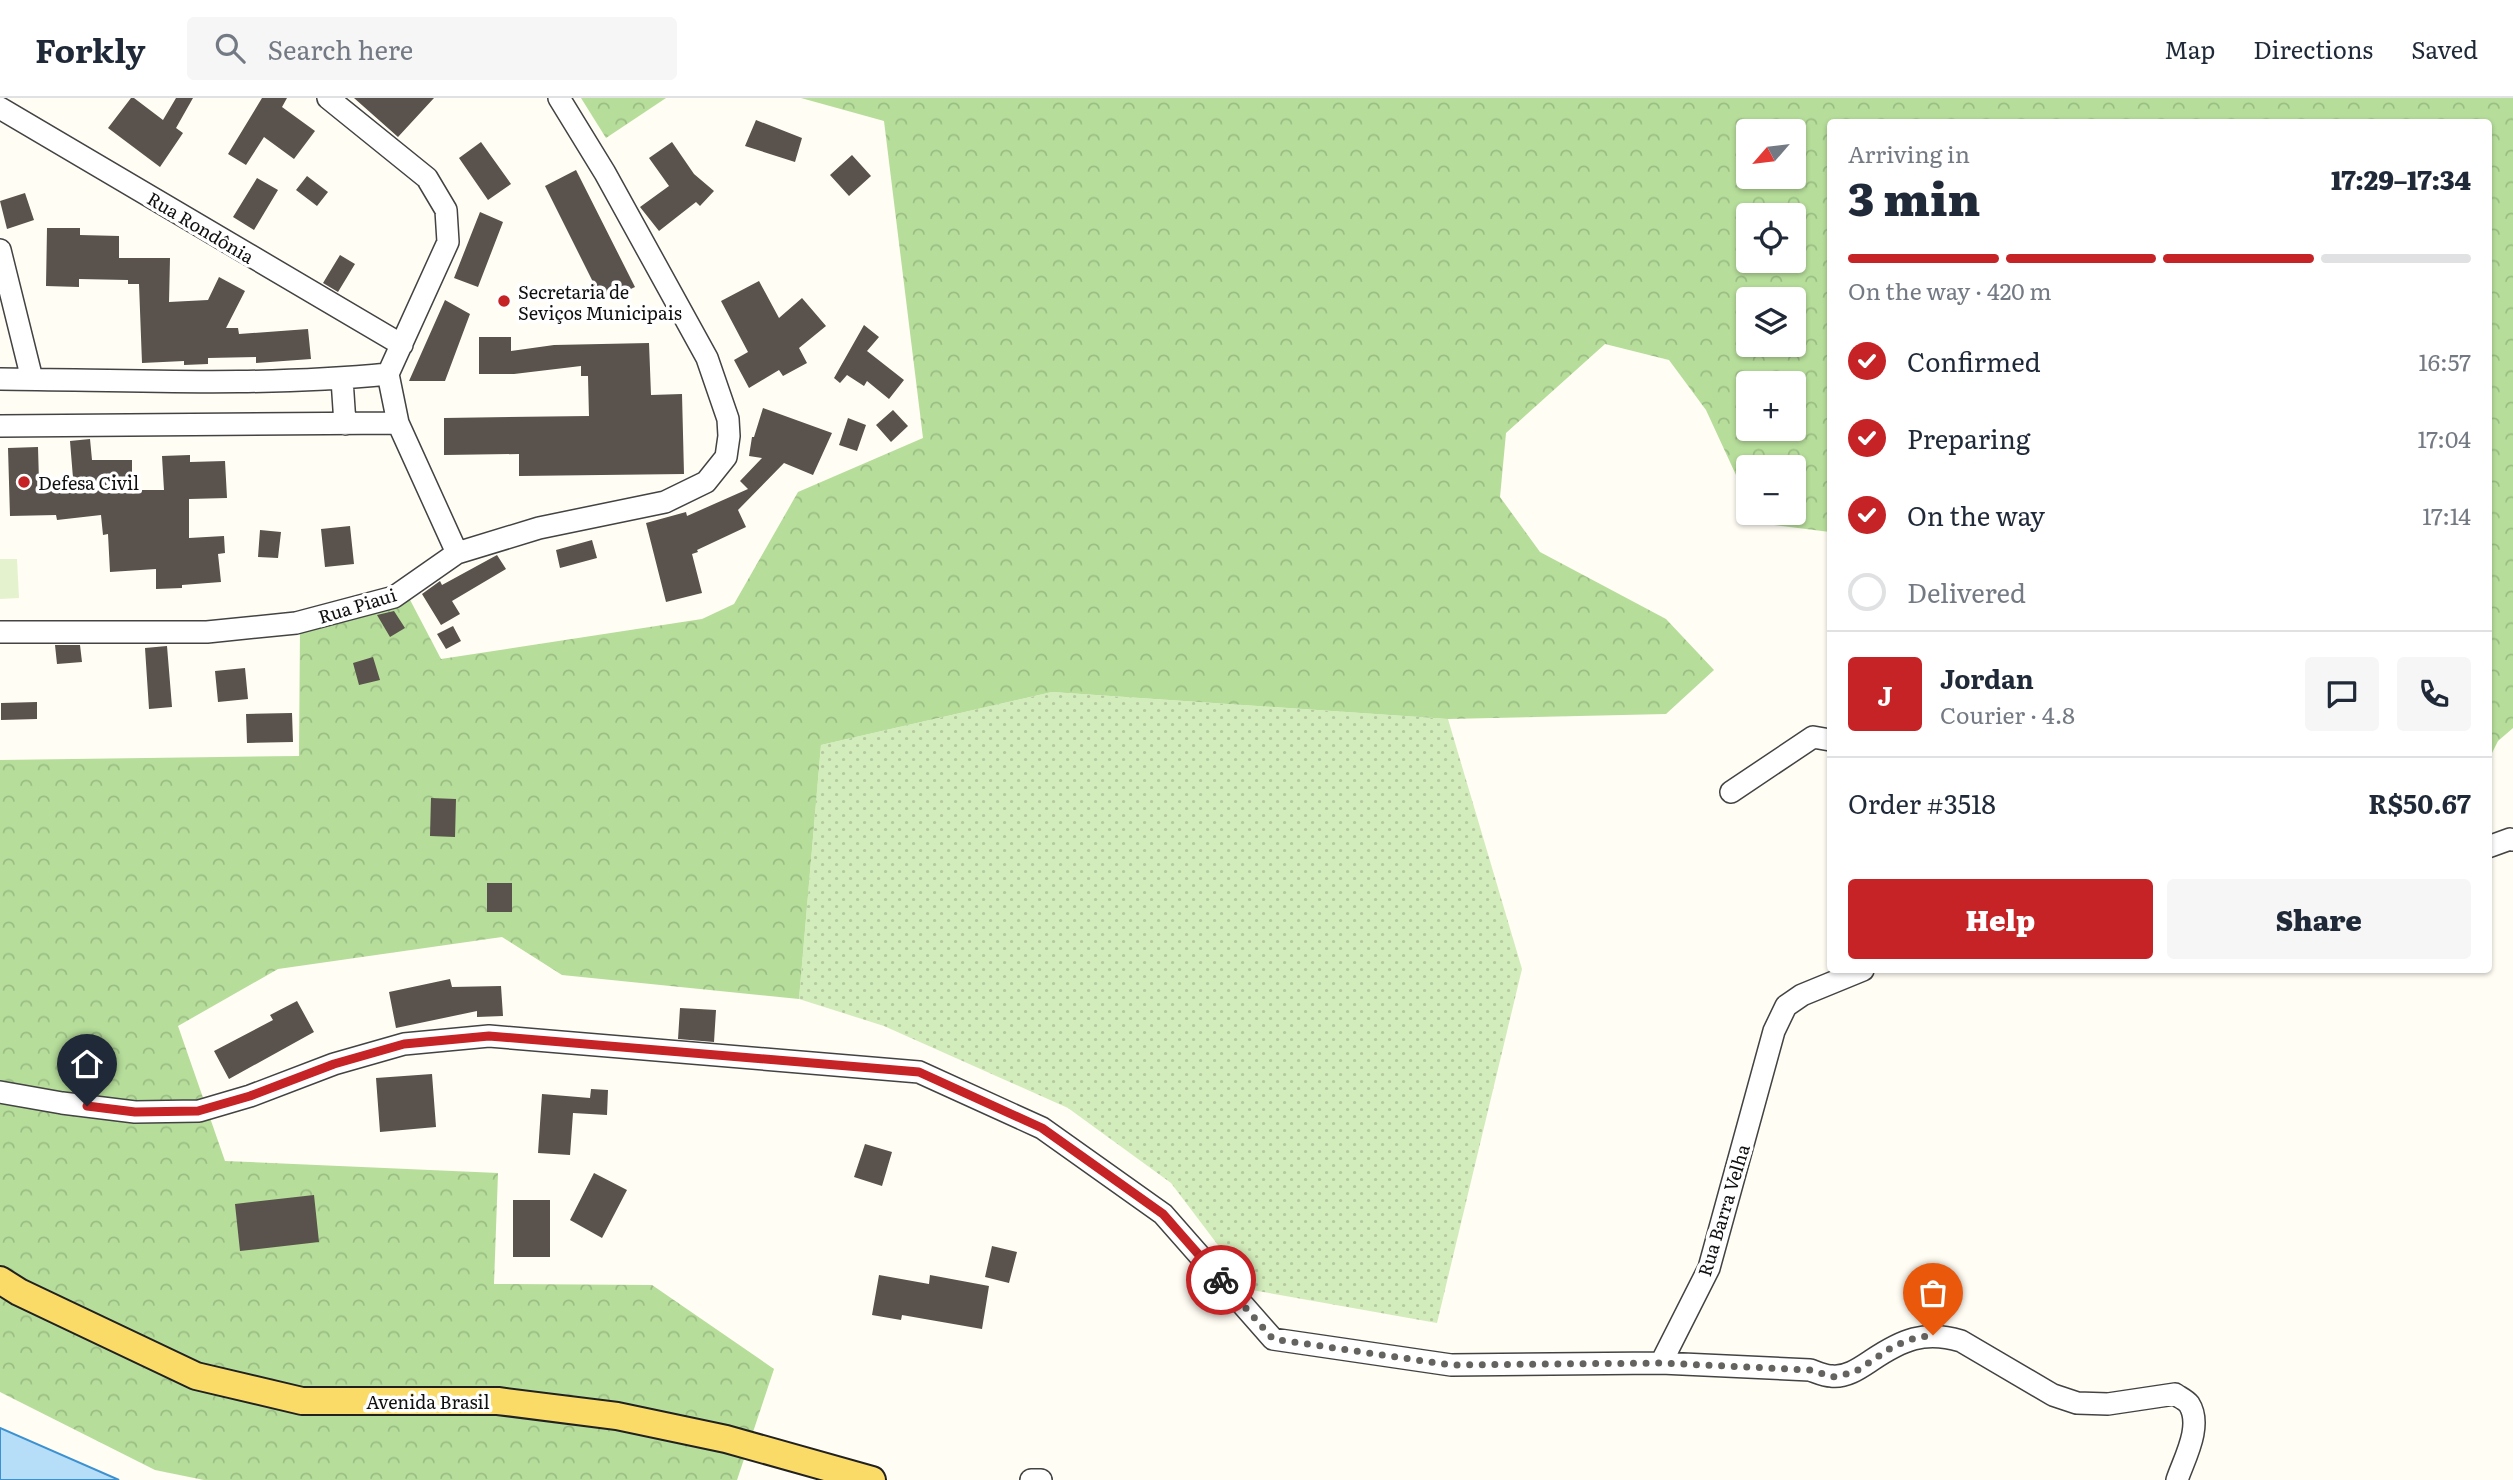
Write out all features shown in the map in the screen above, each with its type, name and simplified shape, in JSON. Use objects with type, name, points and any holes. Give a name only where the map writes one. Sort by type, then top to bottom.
[{"type":"main road","name":"Avenida Brasil","points":[[0,1280],[19,1292],[196,1376],[302,1401],[498,1401],[617,1416],[726,1439],[872,1480]]},
{"type":"street","points":[[328,98],[427,178],[446,210],[448,242],[388,374],[398,423],[457,553]]},
{"type":"street","name":"Rua Piaui","points":[[0,632],[207,632],[296,623],[394,597],[457,553],[540,528],[665,502],[706,482],[726,457],[729,436],[728,419],[707,358],[605,173],[559,98]]},
{"type":"street","name":"Rua Rondônia","points":[[0,108],[402,345]]},
{"type":"street","points":[[0,250],[32,379]]},
{"type":"street","points":[[0,379],[199,381],[342,379],[388,374]]},
{"type":"street","points":[[342,379],[345,424]]},
{"type":"street","points":[[0,426],[398,423]]},
{"type":"street","points":[[1731,792],[1813,737],[1827,739]]},
{"type":"street","points":[[2492,846],[2510,839],[2513,841]]},
{"type":"street","name":"Rua Barra Velha","points":[[1661,1363],[1709,1268],[1774,1031],[1786,1006],[1802,995],[1856,973]]},
{"type":"street","points":[[0,1092],[135,1112],[198,1111],[250,1096],[334,1064],[404,1044],[489,1036],[919,1072],[1042,1128],[1163,1214],[1273,1339],[1451,1365],[1661,1363],[1810,1370],[1833,1377],[1855,1372],[1894,1346],[1915,1338],[1933,1335],[1947,1337],[1961,1341],[2053,1395],[2077,1403],[2108,1404],[2175,1394],[2188,1403],[2193,1415],[2193,1432],[2177,1480]]},
{"type":"street","points":[[1031,1480],[1041,1480]]},
{"type":"green space","points":[[581,98],[666,98],[606,138]]},
{"type":"green space","points":[[801,98],[2513,98],[2513,728],[2498,741],[2492,753],[2492,119],[1827,119],[1827,532],[1775,525],[1806,525],[1806,455],[1736,455],[1736,475],[1706,410],[1669,360],[1605,344],[1506,433],[1500,497],[1540,552],[1666,619],[1714,670],[1666,714],[1448,719],[1052,692],[821,745],[799,999],[562,975],[502,937],[278,969],[178,1026],[225,1161],[498,1173],[494,1284],[652,1285],[774,1369],[737,1480],[204,1480],[155,1470],[0,1392],[0,760],[299,756],[300,629],[408,596],[441,659],[702,619],[734,604],[798,492],[923,438],[884,121]]},
{"type":"green space","points":[[0,559],[17,559],[19,598],[0,599]]},
{"type":"green space","points":[[1052,692],[1448,719],[1522,969],[1437,1323],[1252,1290],[1171,1183],[1068,1108],[884,1026],[799,999],[821,745]]},
{"type":"water","points":[[0,1428],[119,1480],[0,1480]]},
{"type":"building","points":[[131,98],[163,120],[176,98],[193,98],[176,128],[183,133],[160,167],[108,128]]},
{"type":"building","points":[[262,98],[287,98],[282,107],[315,131],[294,159],[264,137],[246,165],[228,154]]},
{"type":"building","points":[[354,98],[434,98],[398,137]]},
{"type":"building","points":[[756,120],[802,138],[795,162],[745,146]]},
{"type":"building","points":[[481,142],[511,184],[488,200],[459,158]]},
{"type":"building","points":[[672,142],[694,174],[714,191],[700,206],[696,202],[659,231],[640,207],[669,186],[649,158]]},
{"type":"building","points":[[852,155],[871,176],[849,196],[830,175]]},
{"type":"building","points":[[576,170],[635,287],[603,302],[545,186]]},
{"type":"building","points":[[307,176],[328,192],[317,206],[296,190]]},
{"type":"building","points":[[257,178],[278,190],[254,230],[233,217]]},
{"type":"building","points":[[25,193],[34,220],[7,229],[0,201]]},
{"type":"building","points":[[480,212],[503,222],[478,287],[454,278]]},
{"type":"building","points":[[47,228],[80,228],[80,235],[119,236],[119,258],[170,258],[169,302],[208,300],[219,277],[245,291],[226,328],[238,328],[239,334],[308,329],[311,359],[256,363],[256,357],[208,358],[208,364],[184,365],[184,361],[142,363],[139,284],[128,284],[128,280],[79,279],[79,287],[46,286]]},
{"type":"building","points":[[340,255],[355,264],[338,292],[323,283]]},
{"type":"building","points":[[759,281],[779,318],[802,298],[826,326],[799,348],[807,363],[783,376],[779,370],[749,388],[734,360],[748,352],[721,301]]},
{"type":"building","points":[[445,300],[470,314],[445,381],[409,381]]},
{"type":"building","points":[[864,325],[879,337],[867,351],[904,380],[889,399],[867,381],[864,386],[847,375],[840,383],[834,378]]},
{"type":"building","points":[[479,337],[511,337],[511,351],[554,345],[649,343],[651,395],[682,394],[684,474],[519,476],[519,454],[444,455],[444,418],[589,416],[588,376],[581,376],[581,366],[514,374],[479,374]]},
{"type":"building","points":[[763,408],[832,433],[813,475],[784,463],[738,510],[746,527],[692,554],[702,593],[666,602],[646,523],[686,512],[687,516],[748,489],[740,481],[762,458],[749,456],[752,437]]},
{"type":"building","points":[[893,410],[908,426],[891,442],[876,425]]},
{"type":"building","points":[[848,418],[866,425],[857,451],[839,445]]},
{"type":"building","points":[[90,439],[92,460],[132,460],[132,490],[164,490],[162,456],[190,455],[190,462],[225,461],[227,498],[189,499],[189,538],[224,536],[225,553],[218,554],[221,582],[156,589],[156,569],[110,572],[108,534],[103,535],[101,515],[57,520],[56,515],[10,516],[8,448],[38,447],[39,482],[73,478],[70,441]]},
{"type":"building","points":[[350,526],[354,564],[325,567],[321,529]]},
{"type":"building","points":[[260,530],[281,532],[278,558],[258,557]]},
{"type":"building","points":[[592,540],[597,558],[560,568],[556,550]]},
{"type":"building","points":[[497,555],[506,569],[452,601],[460,614],[441,625],[422,594],[440,581],[442,585]]},
{"type":"building","points":[[394,611],[405,628],[390,637],[377,615]]},
{"type":"building","points":[[453,626],[461,641],[446,649],[437,634]]},
{"type":"building","points":[[55,645],[80,645],[82,662],[57,664]]},
{"type":"building","points":[[167,646],[172,707],[149,709],[145,648]]},
{"type":"building","points":[[373,657],[380,680],[359,685],[353,663]]},
{"type":"building","points":[[245,668],[248,699],[218,702],[215,671]]},
{"type":"building","points":[[37,702],[37,719],[1,720],[1,703]]},
{"type":"building","points":[[292,713],[293,742],[247,743],[246,714]]},
{"type":"building","points":[[431,798],[456,799],[455,837],[430,836]]},
{"type":"building","points":[[487,883],[512,883],[512,912],[487,912]]},
{"type":"building","points":[[450,979],[452,987],[501,986],[503,1016],[477,1017],[477,1011],[396,1028],[389,992]]},
{"type":"building","points":[[297,1001],[314,1032],[229,1079],[214,1051],[273,1020],[270,1015]]},
{"type":"building","points":[[680,1008],[716,1010],[714,1042],[678,1039]]},
{"type":"building","points":[[432,1074],[436,1127],[380,1132],[376,1078]]},
{"type":"building","points":[[591,1089],[608,1090],[607,1115],[573,1113],[570,1155],[538,1153],[542,1094],[590,1098]]},
{"type":"building","points":[[865,1144],[892,1152],[882,1186],[854,1177]]},
{"type":"building","points":[[594,1173],[627,1190],[602,1238],[570,1220]]},
{"type":"building","points":[[314,1195],[319,1242],[240,1251],[235,1204]]},
{"type":"building","points":[[513,1200],[550,1200],[550,1257],[513,1257]]},
{"type":"building","points":[[992,1246],[1017,1252],[1009,1283],[985,1277]]},
{"type":"building","points":[[879,1275],[929,1284],[930,1275],[989,1286],[982,1329],[902,1315],[901,1320],[872,1315]]},
{"type":"way so far","points":[[1221,1280],[1273,1339],[1451,1365],[1661,1363],[1810,1370],[1833,1377],[1855,1372],[1894,1346],[1933,1335]]},
{"type":"place","name":"Secretaria de Seviços Municipais","points":[[504,301]]},
{"type":"place","name":"Defesa Civil","points":[[24,482]]},
{"type":"route","points":[[87,1106],[135,1112],[198,1111],[250,1096],[334,1064],[404,1044],[489,1036],[919,1072],[1042,1128],[1163,1214],[1221,1280]]}]
